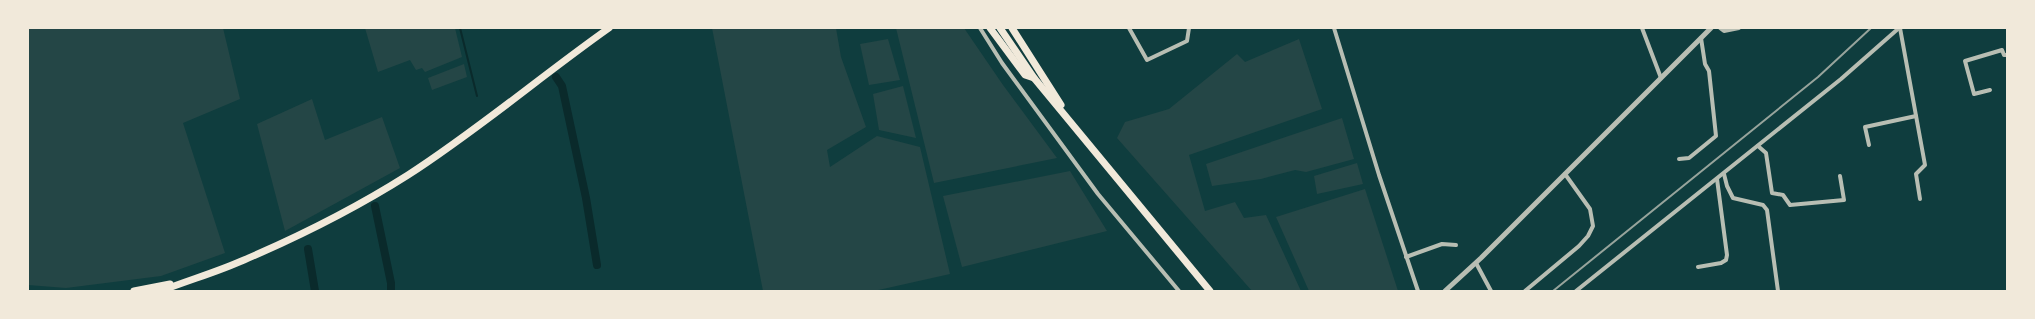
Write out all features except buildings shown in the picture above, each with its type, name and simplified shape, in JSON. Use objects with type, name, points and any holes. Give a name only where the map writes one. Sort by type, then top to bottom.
[{"type":"main road","points":[[161,291],[244,260],[303,233],[407,176],[452,145],[609,28]]},
{"type":"main road","points":[[990,28],[1025,75],[1034,78]]},
{"type":"main road","points":[[1000,28],[1034,78],[1210,291]]},
{"type":"main road","points":[[1012,28],[1051,87],[1070,121]]},
{"type":"main road","points":[[134,291],[189,280]]},
{"type":"street","points":[[980,28],[1002,62],[1098,194],[1179,291]]},
{"type":"street","points":[[1129,28],[1147,60],[1187,40],[1189,28]]},
{"type":"street","points":[[1334,28],[1341,57],[1418,291]]},
{"type":"street","points":[[1642,28],[1661,78]]},
{"type":"street","points":[[1445,291],[1476,263],[1711,28]]},
{"type":"street","points":[[1720,28],[1724,32],[1739,28]]},
{"type":"street","points":[[1900,28],[1925,165],[1916,174],[1920,199]]},
{"type":"street","points":[[1576,291],[1724,174],[1900,28]]},
{"type":"street","points":[[1679,159],[1689,158],[1716,136],[1709,71],[1705,64],[1700,38]]},
{"type":"street","points":[[1990,90],[1974,94],[1965,61],[2002,50],[2004,56],[2007,55]]},
{"type":"street","points":[[1869,144],[1865,127],[1916,116]]},
{"type":"street","points":[[1758,146],[1766,153],[1772,193],[1783,195],[1790,205],[1844,200],[1840,176]]},
{"type":"street","points":[[1525,291],[1579,246],[1588,236],[1593,226],[1590,209],[1565,174]]},
{"type":"street","points":[[1724,174],[1727,186],[1733,198],[1763,205],[1767,210],[1778,291]]},
{"type":"street","points":[[1698,268],[1721,263],[1726,260],[1727,255],[1717,179]]},
{"type":"street","points":[[1406,256],[1442,244],[1456,244]]},
{"type":"street","points":[[1476,263],[1491,291]]},
{"type":"shaded area","points":[[28,28],[223,28],[240,99],[183,123],[225,253],[161,276],[66,288],[28,285]]},
{"type":"shaded area","points":[[365,28],[455,28],[462,57],[425,72],[422,68],[416,70],[410,60],[378,72]]},
{"type":"shaded area","points":[[712,28],[836,28],[841,57],[866,127],[827,150],[830,167],[877,136],[920,147],[950,274],[874,291],[763,291]]},
{"type":"shaded area","points":[[896,28],[964,28],[1003,85],[1057,158],[934,183]]},
{"type":"shaded area","points":[[888,39],[900,80],[869,85],[860,44]]},
{"type":"shaded area","points":[[1299,39],[1322,109],[1189,155],[1205,211],[1235,202],[1244,218],[1266,215],[1301,291],[1252,291],[1117,138],[1125,122],[1169,109],[1237,54],[1245,62]]},
{"type":"shaded area","points":[[464,64],[467,77],[432,90],[428,78]]},
{"type":"shaded area","points":[[903,86],[916,138],[879,130],[873,94]]},
{"type":"shaded area","points":[[312,99],[325,140],[382,117],[400,168],[285,231],[257,124]]},
{"type":"shaded area","points":[[1342,118],[1354,159],[1306,172],[1295,170],[1261,179],[1212,186],[1206,164]]},
{"type":"shaded area","points":[[1357,163],[1363,184],[1317,194],[1314,176]]},
{"type":"shaded area","points":[[1070,171],[1107,231],[962,267],[943,196]]},
{"type":"shaded area","points":[[1365,189],[1398,291],[1309,291],[1276,217]]},
{"type":"waterway","points":[[460,28],[477,96]]},
{"type":"waterway","points":[[556,77],[562,86],[586,198],[597,265]]},
{"type":"waterway","points":[[375,206],[391,283],[391,291]]},
{"type":"waterway","points":[[308,249],[315,291]]},
{"type":"railway","points":[[1553,291],[1818,77],[1871,28]]}]
